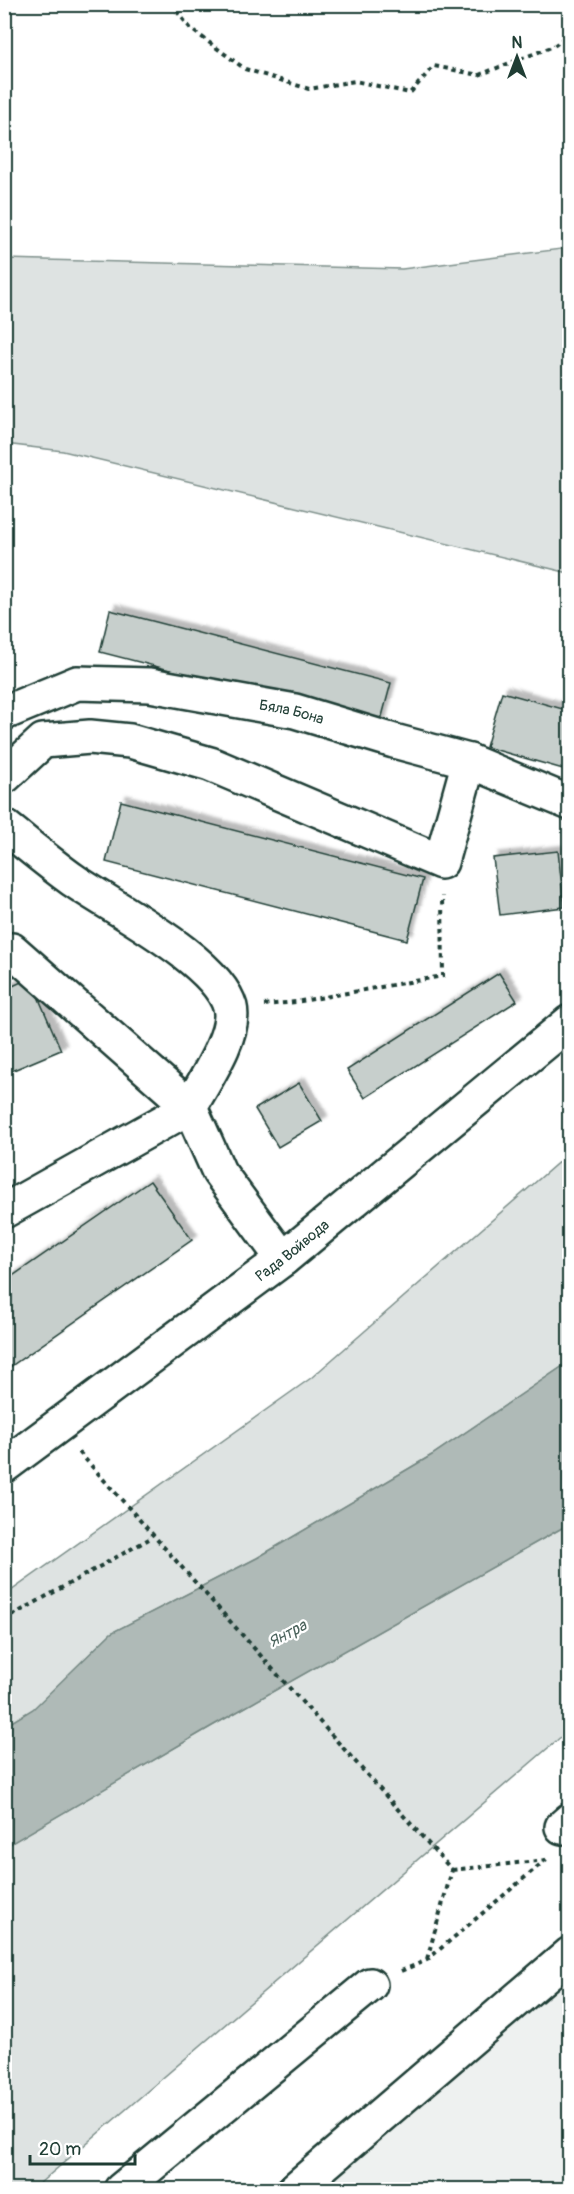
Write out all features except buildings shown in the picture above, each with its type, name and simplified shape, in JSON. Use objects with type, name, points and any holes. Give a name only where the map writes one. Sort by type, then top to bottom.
[{"type":"street","name":"Бяла Бона","points":[[4,713],[77,683],[150,685],[295,711],[394,741],[469,760],[570,803]]},
{"type":"street","points":[[5,777],[43,741],[90,737],[130,741],[210,764],[441,862],[469,760]]},
{"type":"street","points":[[4,826],[72,879],[189,956],[219,985],[230,1008],[228,1036],[190,1107],[4,1211]]},
{"type":"street","points":[[7,949],[190,1107],[219,1172],[283,1259]]},
{"type":"street","name":"Рада Войвода","points":[[4,1466],[283,1259],[570,1022]]},
{"type":"street","points":[[294,2190],[570,1954]]},
{"type":"street","points":[[121,2190],[370,1985]]},
{"type":"path","points":[[171,4],[191,29],[245,69],[309,89],[355,81],[410,93],[434,66],[479,75],[554,46],[570,33]]},
{"type":"path","points":[[230,1008],[296,1002],[443,976],[441,862]]},
{"type":"path","points":[[56,1427],[452,1870]]},
{"type":"path","points":[[4,1620],[149,1539]]},
{"type":"path","points":[[548,1859],[427,1960],[452,1870],[516,1863],[548,1859]]},
{"type":"shaded area","points":[[569,248],[569,573],[63,451],[5,444],[5,259],[402,269]]},
{"type":"shaded area","points":[[569,1153],[569,1362],[432,1455],[257,1558],[111,1633],[33,1710],[5,1726],[4,1596],[311,1378]]},
{"type":"shaded area","points":[[569,1524],[569,1730],[33,2189],[5,2189],[4,1847],[212,1726]]},
{"type":"shaded area","points":[[569,1954],[569,2189],[294,2190]]},
{"type":"water","name":"Янтра","points":[[569,1362],[569,1524],[212,1726],[5,1847],[5,1726],[33,1709],[111,1633],[257,1558],[432,1455]]}]
